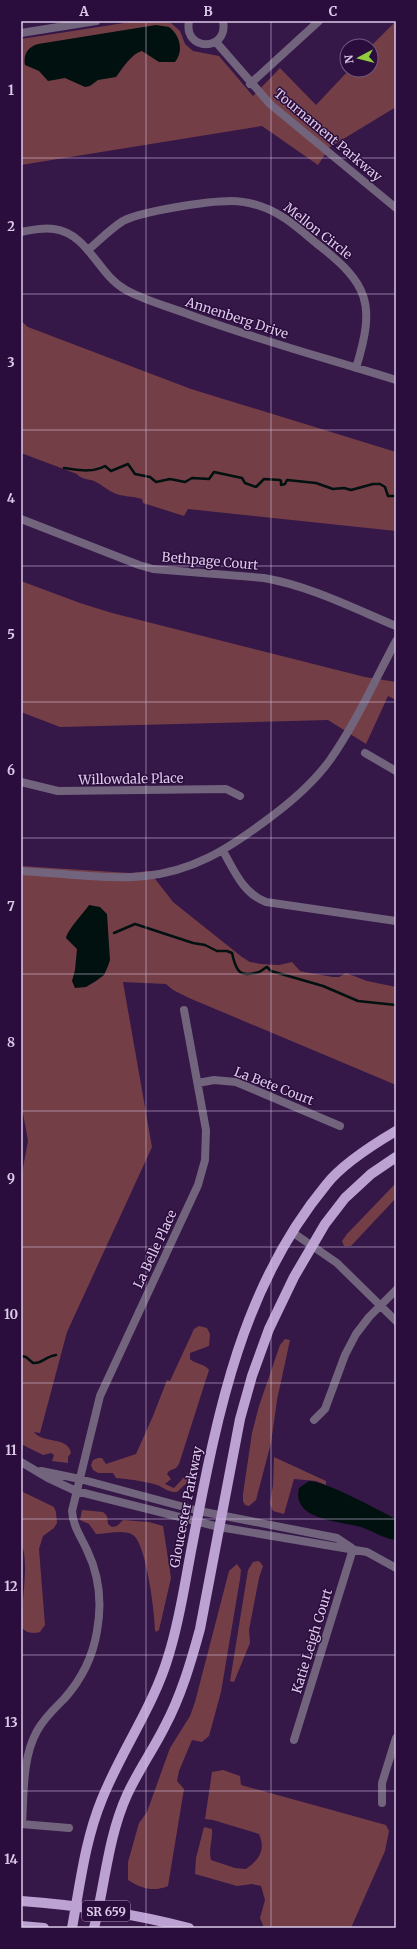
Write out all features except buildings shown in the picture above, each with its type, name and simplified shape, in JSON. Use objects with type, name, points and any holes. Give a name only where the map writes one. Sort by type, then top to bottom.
[{"type":"main road","name":"Gloucester Parkway","points":[[72,1928],[86,1850],[101,1801],[120,1757],[153,1698],[170,1653],[215,1428],[238,1345],[267,1277],[292,1232],[327,1183],[377,1142],[396,1131]]},
{"type":"main road","points":[[94,1928],[99,1910],[111,1844],[120,1813],[142,1765],[165,1726],[192,1661],[200,1629],[240,1419],[256,1364],[279,1307],[311,1244],[345,1198],[371,1174],[396,1158]]},
{"type":"main road","name":"SR 659","points":[[21,1900],[76,1906],[156,1920],[189,1928]]},
{"type":"main road","points":[[21,1926],[44,1928]]},
{"type":"street","points":[[21,33],[96,21]]},
{"type":"street","points":[[187,21],[189,34],[194,40],[205,45],[216,42],[223,33],[223,21]]},
{"type":"street","points":[[250,84],[319,21]]},
{"type":"street","name":"Tournament Parkway","points":[[216,42],[250,84],[289,122],[396,208]]},
{"type":"street","name":"Mellon Circle","points":[[88,250],[116,226],[124,221],[145,214],[232,201],[247,203],[275,212],[341,262],[360,288],[364,300],[367,322],[366,333],[356,368]]},
{"type":"street","name":"Annenberg Drive","points":[[21,232],[44,228],[63,231],[80,240],[112,280],[135,294],[216,325],[396,380]]},
{"type":"street","name":"Bethpage Court","points":[[21,519],[139,565],[153,568],[264,578],[301,586],[396,626]]},
{"type":"street","points":[[21,871],[124,877],[143,876],[181,869],[223,851],[284,807],[315,779],[342,741],[396,641]]},
{"type":"street","points":[[365,753],[396,771]]},
{"type":"street","name":"Willowdale Place","points":[[21,782],[58,791],[226,789],[240,796]]},
{"type":"street","points":[[223,851],[244,887],[258,899],[266,902],[396,921]]},
{"type":"street","name":"La Belle Place","points":[[22,1824],[27,1759],[31,1744],[42,1722],[65,1698],[82,1672],[93,1648],[97,1631],[99,1600],[97,1583],[88,1551],[72,1519],[76,1491],[100,1396],[203,1172],[207,1146],[206,1130],[184,1010]]},
{"type":"street","name":"La Bete Court","points":[[198,1083],[214,1080],[236,1082],[340,1126]]},
{"type":"street","points":[[292,1232],[337,1263],[396,1321]]},
{"type":"street","points":[[314,1420],[325,1409],[350,1344],[369,1317],[396,1290]]},
{"type":"street","points":[[21,1462],[48,1478],[76,1491],[219,1527],[367,1552],[396,1568]]},
{"type":"street","points":[[36,1470],[80,1479],[199,1511],[337,1538],[353,1549]]},
{"type":"street","name":"Katie Leigh Court","points":[[294,1740],[353,1549]]},
{"type":"street","points":[[382,1803],[382,1783],[396,1738]]},
{"type":"street","points":[[22,1824],[69,1828]]},
{"type":"shaded area","points":[[137,21],[171,23],[180,31],[185,44],[193,51],[219,56],[253,96],[280,68],[316,105],[341,78],[379,78],[379,38],[396,21],[396,107],[330,147],[318,165],[262,126],[21,165],[21,39]]},
{"type":"shaded area","points":[[156,25],[169,27],[176,34],[180,43],[180,48],[178,58],[175,62],[159,62],[142,51],[131,58],[116,77],[98,80],[90,86],[85,87],[65,78],[48,81],[39,71],[25,65],[27,52],[31,47],[38,44]]},
{"type":"shaded area","points":[[21,321],[28,327],[191,389],[396,452],[396,531],[188,509],[184,516],[143,503],[142,499],[114,493],[94,481],[21,453]]},
{"type":"shaded area","points":[[21,581],[112,613],[365,677],[396,682],[396,700],[388,696],[366,744],[328,720],[60,727],[21,712]]},
{"type":"shaded area","points":[[21,866],[130,873],[149,871],[173,902],[250,962],[279,965],[292,962],[300,971],[304,972],[333,977],[339,977],[346,973],[367,981],[396,987],[396,1085],[189,998],[173,990],[166,984],[123,982],[152,1147],[67,1332],[40,1433],[34,1432],[43,1438],[65,1444],[71,1453],[68,1457],[68,1463],[52,1461],[54,1455],[51,1453],[43,1455],[21,1444],[21,1178],[28,1141],[21,1102]]},
{"type":"shaded area","points":[[89,905],[100,907],[107,914],[110,960],[104,975],[86,987],[75,988],[72,981],[75,970],[77,949],[66,938],[67,934]]},
{"type":"shaded area","points":[[396,1183],[396,1198],[351,1246],[344,1246],[342,1241],[347,1234]]},
{"type":"shaded area","points":[[199,1326],[207,1328],[210,1334],[209,1346],[190,1353],[190,1359],[205,1366],[209,1370],[179,1464],[176,1468],[169,1471],[167,1474],[171,1479],[165,1484],[174,1488],[188,1473],[192,1474],[193,1477],[177,1492],[174,1492],[154,1484],[116,1478],[113,1473],[98,1473],[93,1470],[91,1465],[93,1460],[98,1458],[102,1458],[106,1464],[136,1454],[167,1380],[170,1381],[194,1329]]},
{"type":"shaded area","points":[[285,1339],[290,1340],[277,1400],[271,1443],[256,1500],[249,1506],[245,1505],[243,1501],[243,1494],[252,1433],[259,1406],[280,1345]]},
{"type":"shaded area","points":[[274,1457],[326,1481],[326,1485],[316,1481],[294,1479],[284,1514],[273,1511],[270,1504],[273,1485]]},
{"type":"shaded area","points":[[309,1481],[340,1491],[396,1519],[396,1540],[383,1537],[361,1527],[319,1517],[310,1513],[302,1507],[299,1499],[299,1488]]},
{"type":"shaded area","points":[[21,1491],[54,1507],[56,1512],[57,1523],[54,1528],[43,1536],[39,1549],[45,1625],[40,1632],[34,1633],[27,1632],[21,1627],[25,1560],[24,1551],[21,1545]]},
{"type":"shaded area","points":[[82,1510],[103,1512],[107,1516],[108,1524],[112,1527],[117,1526],[123,1520],[149,1522],[163,1526],[171,1578],[159,1630],[156,1632],[146,1564],[138,1541],[133,1535],[125,1532],[96,1534],[89,1524],[80,1520]]},
{"type":"shaded area","points":[[259,1561],[263,1566],[259,1578],[249,1630],[250,1643],[234,1682],[230,1681],[248,1570],[253,1562]]},
{"type":"shaded area","points":[[237,1564],[241,1570],[240,1579],[221,1692],[209,1736],[202,1742],[192,1740],[179,1771],[177,1781],[184,1789],[168,1886],[158,1889],[148,1889],[138,1886],[128,1880],[128,1862],[139,1823],[147,1812],[170,1748],[190,1716],[229,1571]]},
{"type":"shaded area","points":[[223,1770],[240,1776],[241,1785],[386,1825],[389,1831],[385,1851],[351,1928],[264,1928],[260,1918],[265,1900],[261,1886],[252,1884],[237,1886],[195,1874],[196,1858],[204,1827],[212,1829],[210,1852],[211,1860],[235,1868],[246,1869],[258,1858],[260,1854],[262,1845],[259,1834],[205,1819],[212,1772]]},
{"type":"waterway","points":[[64,468],[95,470],[105,466],[111,471],[128,464],[135,474],[150,477],[156,482],[170,479],[185,482],[192,478],[209,479],[214,472],[242,478],[245,483],[256,487],[264,479],[280,480],[281,485],[285,484],[287,480],[316,483],[333,489],[344,488],[351,490],[373,484],[380,484],[385,487],[388,496],[396,496]]},
{"type":"waterway","points":[[114,933],[135,924],[193,943],[205,945],[217,951],[227,951],[232,953],[237,969],[243,973],[252,974],[267,967],[271,971],[323,986],[358,1001],[396,1005]]},
{"type":"waterway","points":[[21,1356],[26,1357],[33,1363],[36,1363],[56,1355]]}]
